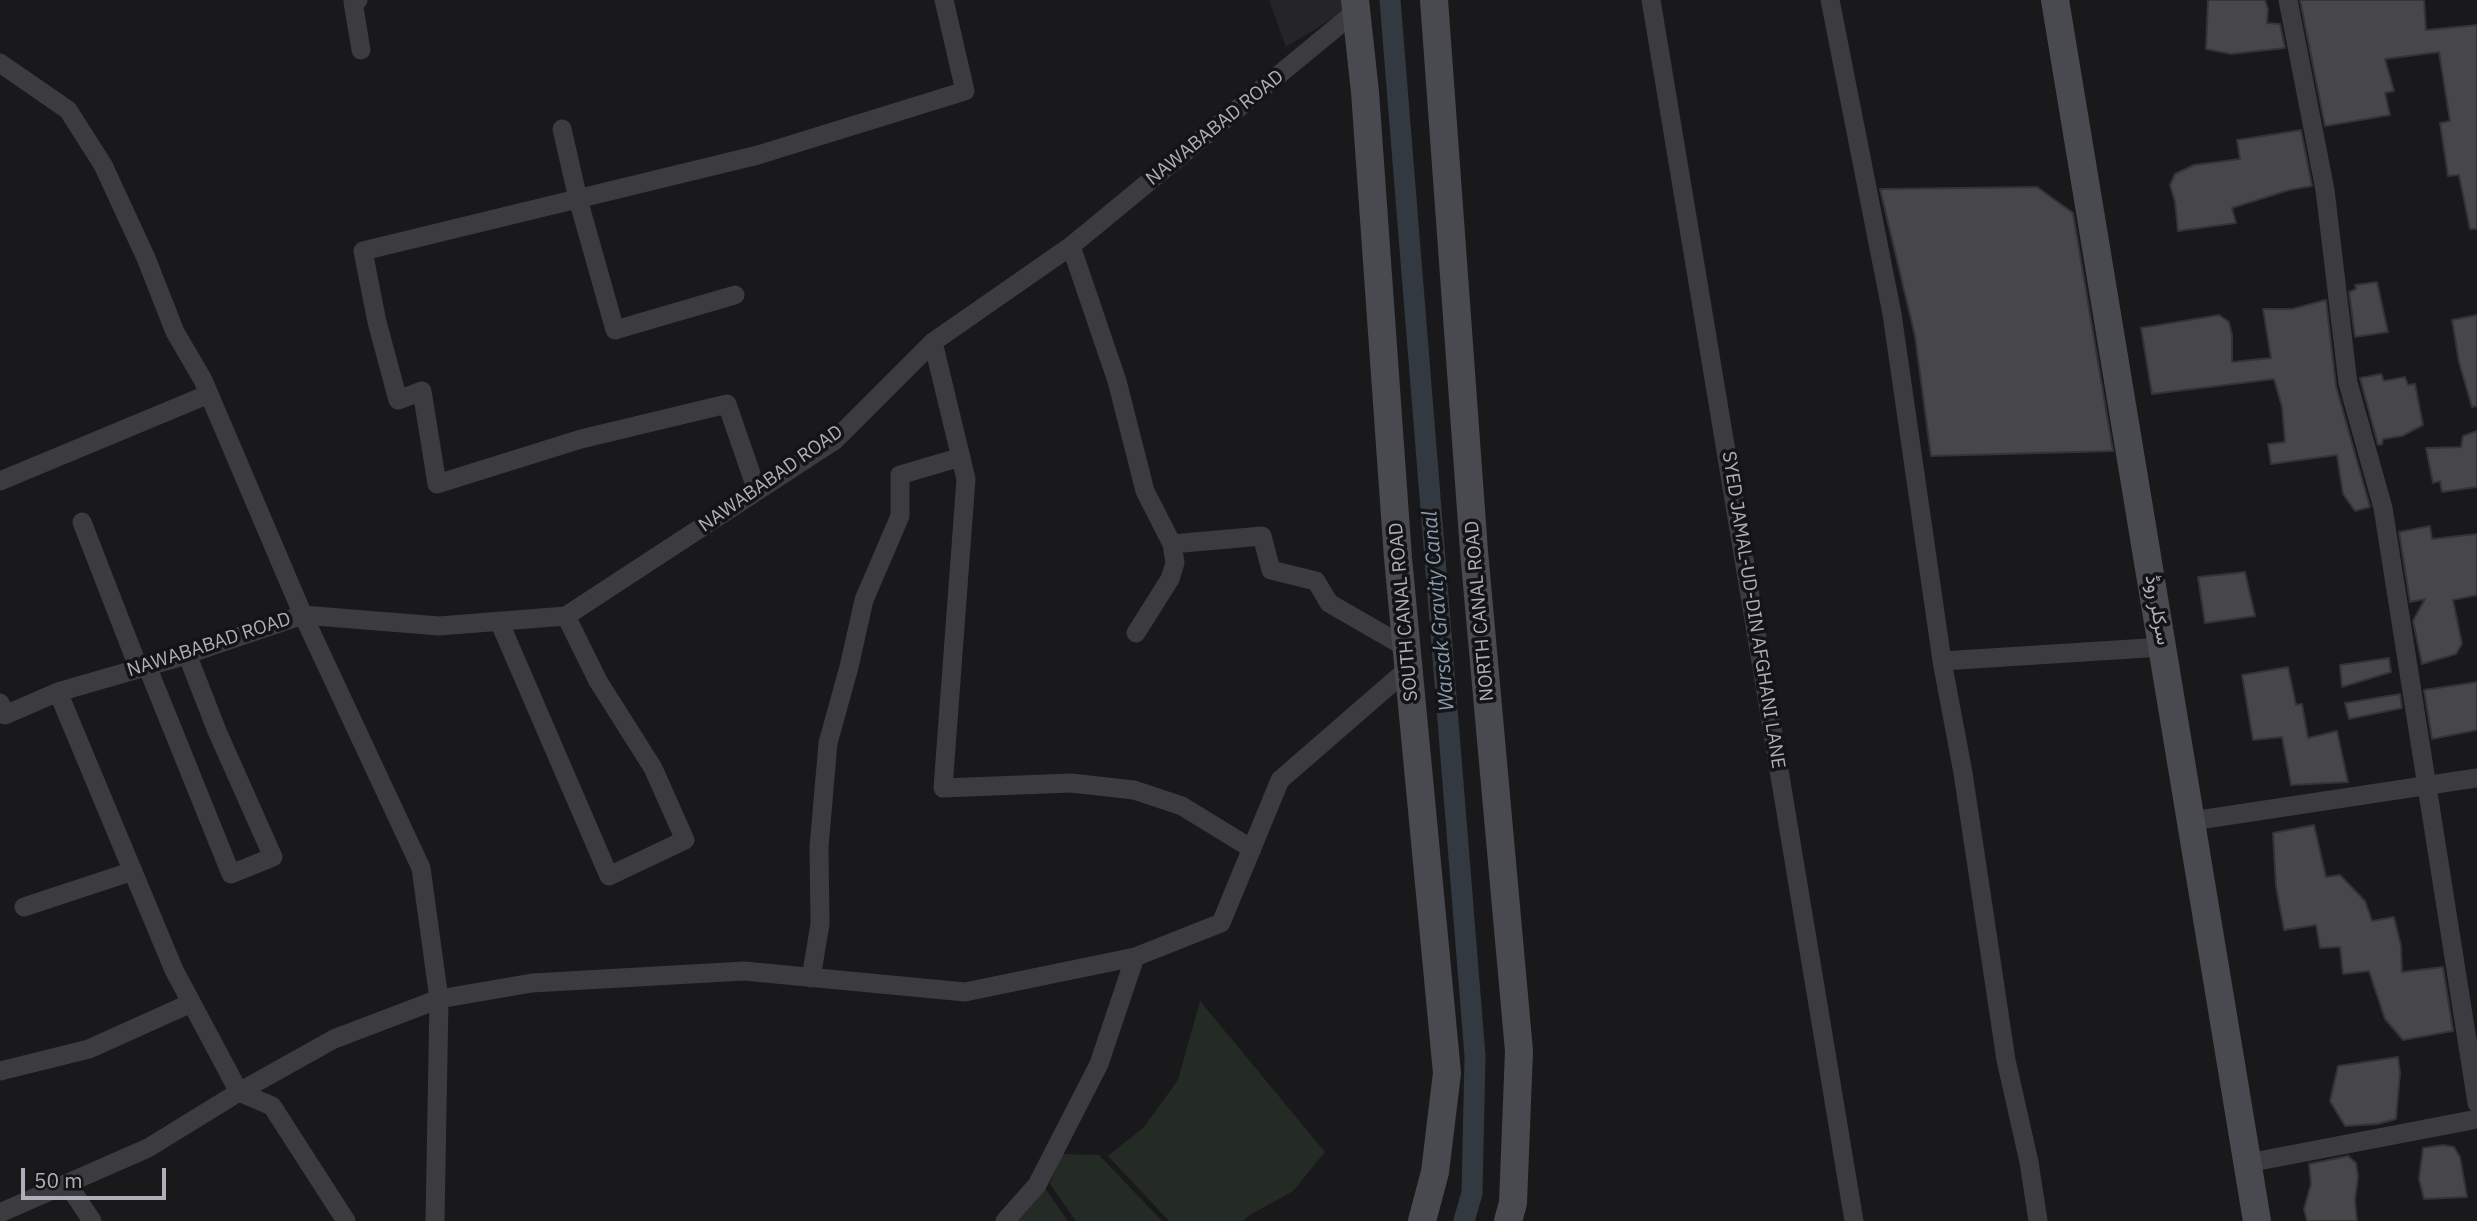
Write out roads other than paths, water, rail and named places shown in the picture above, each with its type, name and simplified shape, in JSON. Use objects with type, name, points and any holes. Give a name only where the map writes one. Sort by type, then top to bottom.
[{"type":"main road","name":"NORTH CANAL ROAD","points":[[1434,0],[1474,551],[1519,1051],[1516,1215]]},
{"type":"main road","name":"سرکلر روڈ","points":[[2055,0],[2257,1221]]},
{"type":"main road","name":"SOUTH CANAL ROAD","points":[[1364,4],[1365,92],[1398,558],[1447,1073],[1435,1172],[1422,1221]]},
{"type":"street","points":[[358,0],[353,2],[361,50]]},
{"type":"street","points":[[757,491],[727,404],[582,439],[437,484],[422,391],[398,400],[377,322],[363,251],[758,155],[965,90],[944,0]]},
{"type":"street","name":"SYED JAMAL-UD-DIN AFGHANI LANE","points":[[1651,0],[1854,1221]]},
{"type":"street","points":[[1830,0],[1892,314],[1942,661],[1963,773],[2006,1060],[2029,1162],[2038,1221]]},
{"type":"street","points":[[2288,0],[2325,190],[2348,383],[2383,508],[2477,1103]]},
{"type":"street","name":"NAWABABAD ROAD","points":[[2,712],[303,615],[439,626],[566,615],[835,440],[933,342],[1071,246],[1364,4]]},
{"type":"street","points":[[0,63],[68,110],[103,165],[146,258],[175,332],[209,394],[303,615],[421,868],[439,999],[435,1221]]},
{"type":"street","points":[[562,130],[578,199],[615,330],[736,295]]},
{"type":"street","points":[[1071,246],[1117,381],[1145,491],[1172,544],[1175,563],[1170,579],[1136,633]]},
{"type":"street","points":[[933,342],[966,479],[943,788],[1071,783],[1134,790],[1182,806],[1252,849]]},
{"type":"street","points":[[0,481],[209,394]]},
{"type":"street","points":[[811,978],[820,924],[819,847],[828,743],[864,600],[900,516],[900,475],[961,457]]},
{"type":"street","points":[[82,522],[232,874],[273,857],[217,731],[187,654]]},
{"type":"street","points":[[0,1213],[148,1148],[239,1092],[334,1040],[439,999],[532,984],[744,971],[965,992],[1135,957],[1221,923],[1280,780],[1408,658],[1329,603],[1316,581],[1271,570],[1262,536],[1172,544]]},
{"type":"street","points":[[499,621],[609,876],[685,840],[653,768],[598,681],[566,615]]},
{"type":"street","points":[[1942,661],[2163,647]]},
{"type":"street","points":[[58,692],[174,970],[239,1092],[272,1105],[346,1221]]},
{"type":"street","points":[[2192,821],[2427,788],[2477,778]]},
{"type":"street","points":[[24,906],[133,871]]},
{"type":"street","points":[[1005,1221],[1037,1185],[1099,1064],[1135,957]]},
{"type":"street","points":[[2457,969],[2477,965]]},
{"type":"street","points":[[0,1071],[89,1049],[191,1003]]},
{"type":"street","points":[[2248,1163],[2477,1119]]},
{"type":"street","points":[[67,1183],[92,1221]]},
{"type":"waterway","name":"Warsak Gravity Canal","points":[[1390,0],[1475,1056],[1472,1193],[1464,1221]]}]
